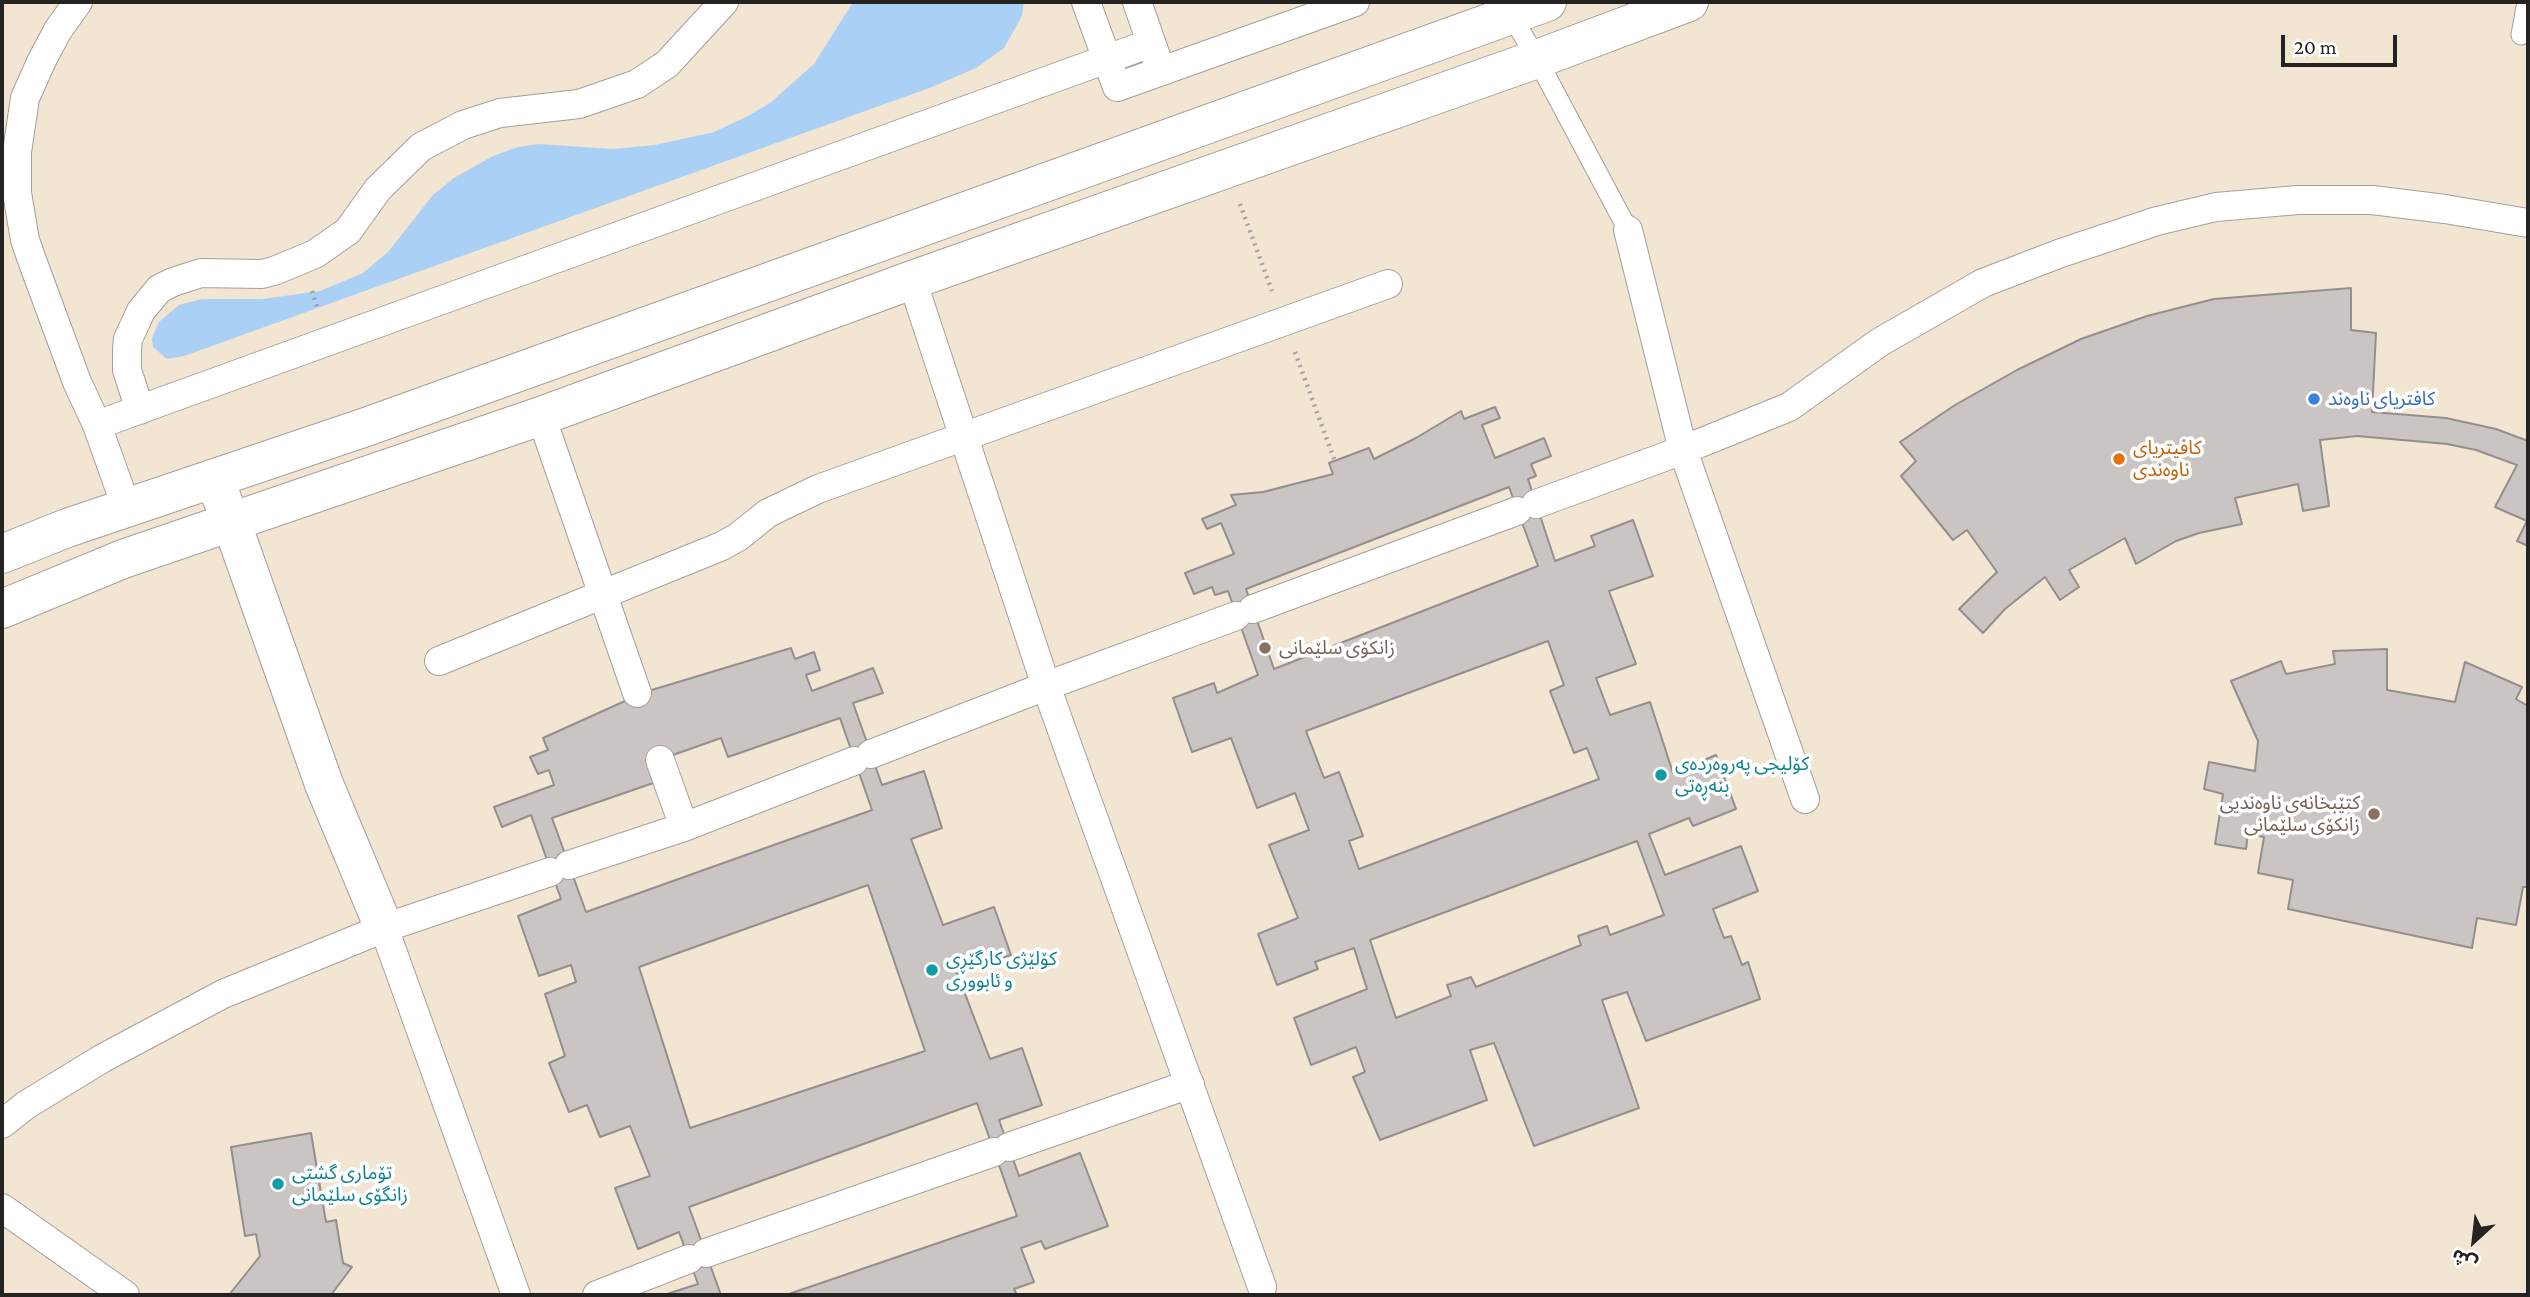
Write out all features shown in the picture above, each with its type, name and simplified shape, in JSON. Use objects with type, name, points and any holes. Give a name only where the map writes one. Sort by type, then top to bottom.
[{"type":"street","points":[[78,2],[47,50],[25,98],[17,152],[17,193],[25,240],[127,509]]},
{"type":"street","points":[[140,410],[127,370],[128,339],[141,311],[159,289],[201,273],[262,274],[316,254],[348,231],[378,188],[421,147],[463,125],[491,115],[514,109],[579,104],[637,84],[667,64],[724,2]]},
{"type":"street","points":[[1086,2],[1117,87],[1355,2]]},
{"type":"street","points":[[1137,2],[1161,72]]},
{"type":"street","points":[[2,554],[366,427],[1547,2]]},
{"type":"street","points":[[2,608],[123,559],[541,416],[1689,2]]},
{"type":"street","points":[[97,425],[1151,43]]},
{"type":"street","points":[[2,1124],[26,1105],[103,1059],[223,993],[384,928],[684,827],[1046,685],[1683,450],[1789,407],[1880,342],[1983,283],[2061,253],[2157,221],[2216,207],[2298,200],[2372,200],[2528,223]]},
{"type":"street","points":[[1628,230],[1683,450],[1805,799]]},
{"type":"street","points":[[912,280],[1046,685],[1262,1287]]},
{"type":"street","points":[[439,661],[722,546],[768,513],[818,488],[1388,284]]},
{"type":"street","points":[[541,416],[637,693]]},
{"type":"street","points":[[214,479],[319,772],[384,928],[516,1295]]},
{"type":"street","points":[[660,760],[684,827]]},
{"type":"street","points":[[597,1295],[698,1256],[1189,1084]]},
{"type":"street","points":[[2,1208],[125,1295]]},
{"type":"lane","points":[[2521,35],[2526,2]]},
{"type":"lane","points":[[1511,15],[1628,230]]},
{"type":"path","points":[[310,287],[320,314]]},
{"type":"shaded area","name":"زانکۆی سلێمانی","points":[[2,2],[2528,2],[2528,1295],[2,1295]]},
{"type":"water","points":[[853,2],[1024,2],[1022,16],[1004,48],[976,68],[932,87],[184,356],[167,359],[153,347],[152,338],[159,322],[179,305],[202,299],[263,299],[320,291],[363,273],[388,252],[433,195],[454,178],[493,156],[518,147],[539,144],[612,149],[655,145],[714,132],[748,116],[770,103],[814,64]]},
{"type":"building","name":"کافیتریای ناوەندی","points":[[2351,288],[2351,330],[2376,333],[2372,412],[2446,418],[2496,429],[2528,441],[2528,546],[2517,541],[2527,521],[2495,507],[2517,465],[2476,450],[2447,444],[2357,436],[2320,440],[2329,506],[2303,511],[2298,484],[2235,498],[2242,524],[2176,541],[2136,564],[2125,538],[2069,570],[2079,587],[2060,600],[2045,577],[2005,609],[1983,633],[1959,609],[1997,572],[1967,530],[1953,540],[1901,476],[1916,461],[1900,442],[1955,405],[2017,370],[2081,339],[2147,316],[2214,299]]},
{"type":"building","name":"کۆلیجی پەروەردەی بنەڕەتی","points":[[1495,407],[1500,418],[1482,425],[1495,458],[1544,438],[1551,456],[1531,464],[1536,476],[1528,479],[1555,561],[1595,546],[1591,536],[1633,520],[1653,576],[1609,591],[1636,664],[1596,678],[1610,715],[1650,702],[1673,773],[1716,755],[1736,809],[1693,826],[1689,818],[1649,834],[1665,875],[1741,846],[1758,891],[1713,909],[1724,938],[1731,936],[1742,965],[1748,962],[1760,999],[1646,1041],[1627,992],[1602,1000],[1639,1108],[1534,1146],[1494,1043],[1470,1050],[1487,1100],[1380,1140],[1353,1077],[1365,1072],[1356,1047],[1311,1065],[1294,1018],[1367,989],[1354,948],[1315,962],[1318,969],[1277,985],[1258,934],[1298,918],[1269,845],[1309,830],[1295,793],[1257,808],[1231,738],[1192,752],[1173,698],[1214,683],[1217,693],[1258,675],[1228,591],[1215,595],[1212,587],[1194,594],[1185,573],[1234,554],[1221,523],[1207,529],[1202,519],[1236,505],[1231,495],[1263,492],[1333,474],[1329,463],[1369,448],[1374,459],[1461,411],[1464,419]],"holes":[[[1509,487],[1538,566],[1274,669],[1246,589]],[[1548,641],[1564,685],[1550,691],[1574,753],[1587,748],[1599,779],[1359,869],[1349,841],[1363,836],[1339,772],[1324,778],[1306,731]],[[1637,841],[1664,915],[1610,935],[1607,926],[1578,936],[1581,945],[1476,987],[1471,977],[1447,985],[1451,996],[1396,1018],[1370,940]]]},
{"type":"building","name":"كۆلێژی كارگێڕی و ئابووری","points":[[791,648],[795,659],[814,652],[820,670],[806,675],[812,691],[873,668],[883,693],[853,703],[882,785],[924,771],[942,828],[911,839],[943,925],[994,907],[1011,955],[957,973],[990,1059],[1022,1048],[1042,1105],[999,1120],[1019,1176],[1080,1153],[1108,1226],[1045,1249],[1041,1241],[1021,1248],[1034,1282],[1014,1289],[1017,1295],[786,1295],[1017,1216],[977,1103],[689,1207],[721,1295],[664,1295],[698,1284],[679,1232],[638,1249],[615,1188],[650,1176],[630,1126],[600,1137],[587,1105],[569,1112],[549,1063],[565,1056],[545,994],[576,982],[571,965],[539,976],[518,916],[561,899],[531,815],[502,827],[494,807],[554,785],[549,770],[538,774],[530,757],[548,750],[543,738],[645,692]],"holes":[[[840,718],[872,810],[586,912],[552,818],[662,780],[656,761],[721,738],[728,757]],[[868,885],[925,1051],[690,1128],[639,967]]]},
{"type":"building","name":"کتێبخانەی ناوەندیی زانکۆی سلێمانی","points":[[2387,649],[2387,690],[2455,702],[2465,662],[2522,687],[2516,699],[2528,706],[2528,887],[2523,887],[2516,925],[2477,918],[2472,948],[2288,909],[2293,880],[2258,873],[2264,837],[2248,834],[2246,849],[2215,844],[2223,794],[2204,789],[2209,762],[2255,771],[2258,741],[2231,681],[2281,661],[2286,674],[2335,664],[2333,651]]},
{"type":"building","name":"تۆماری گشتی زانگۆی سلێمانی","points":[[311,1133],[326,1222],[336,1220],[343,1263],[352,1267],[331,1295],[229,1295],[260,1256],[256,1234],[245,1236],[231,1147]]},
{"type":"tunnel","points":[[637,693],[660,760]]},
{"type":"place","name":"کافتریای ناوەند","points":[[2314,399]]},
{"type":"place","name":"کافیتریای ناوەندی","points":[[2119,459]]},
{"type":"place","name":"زانکۆی سلێمانی","points":[[1265,648]]},
{"type":"place","name":"کۆلیجی پەروەردەی بنەڕەتی","points":[[1661,775]]},
{"type":"place","name":"کتێبخانەی ناوەندیی زانکۆی سلێمانی","points":[[2374,814]]},
{"type":"place","name":"كۆلێژی كارگێڕی و ئابووری","points":[[932,970]]},
{"type":"place","name":"تۆماری گشتی زانگۆی سلێمانی","points":[[278,1184]]}]
